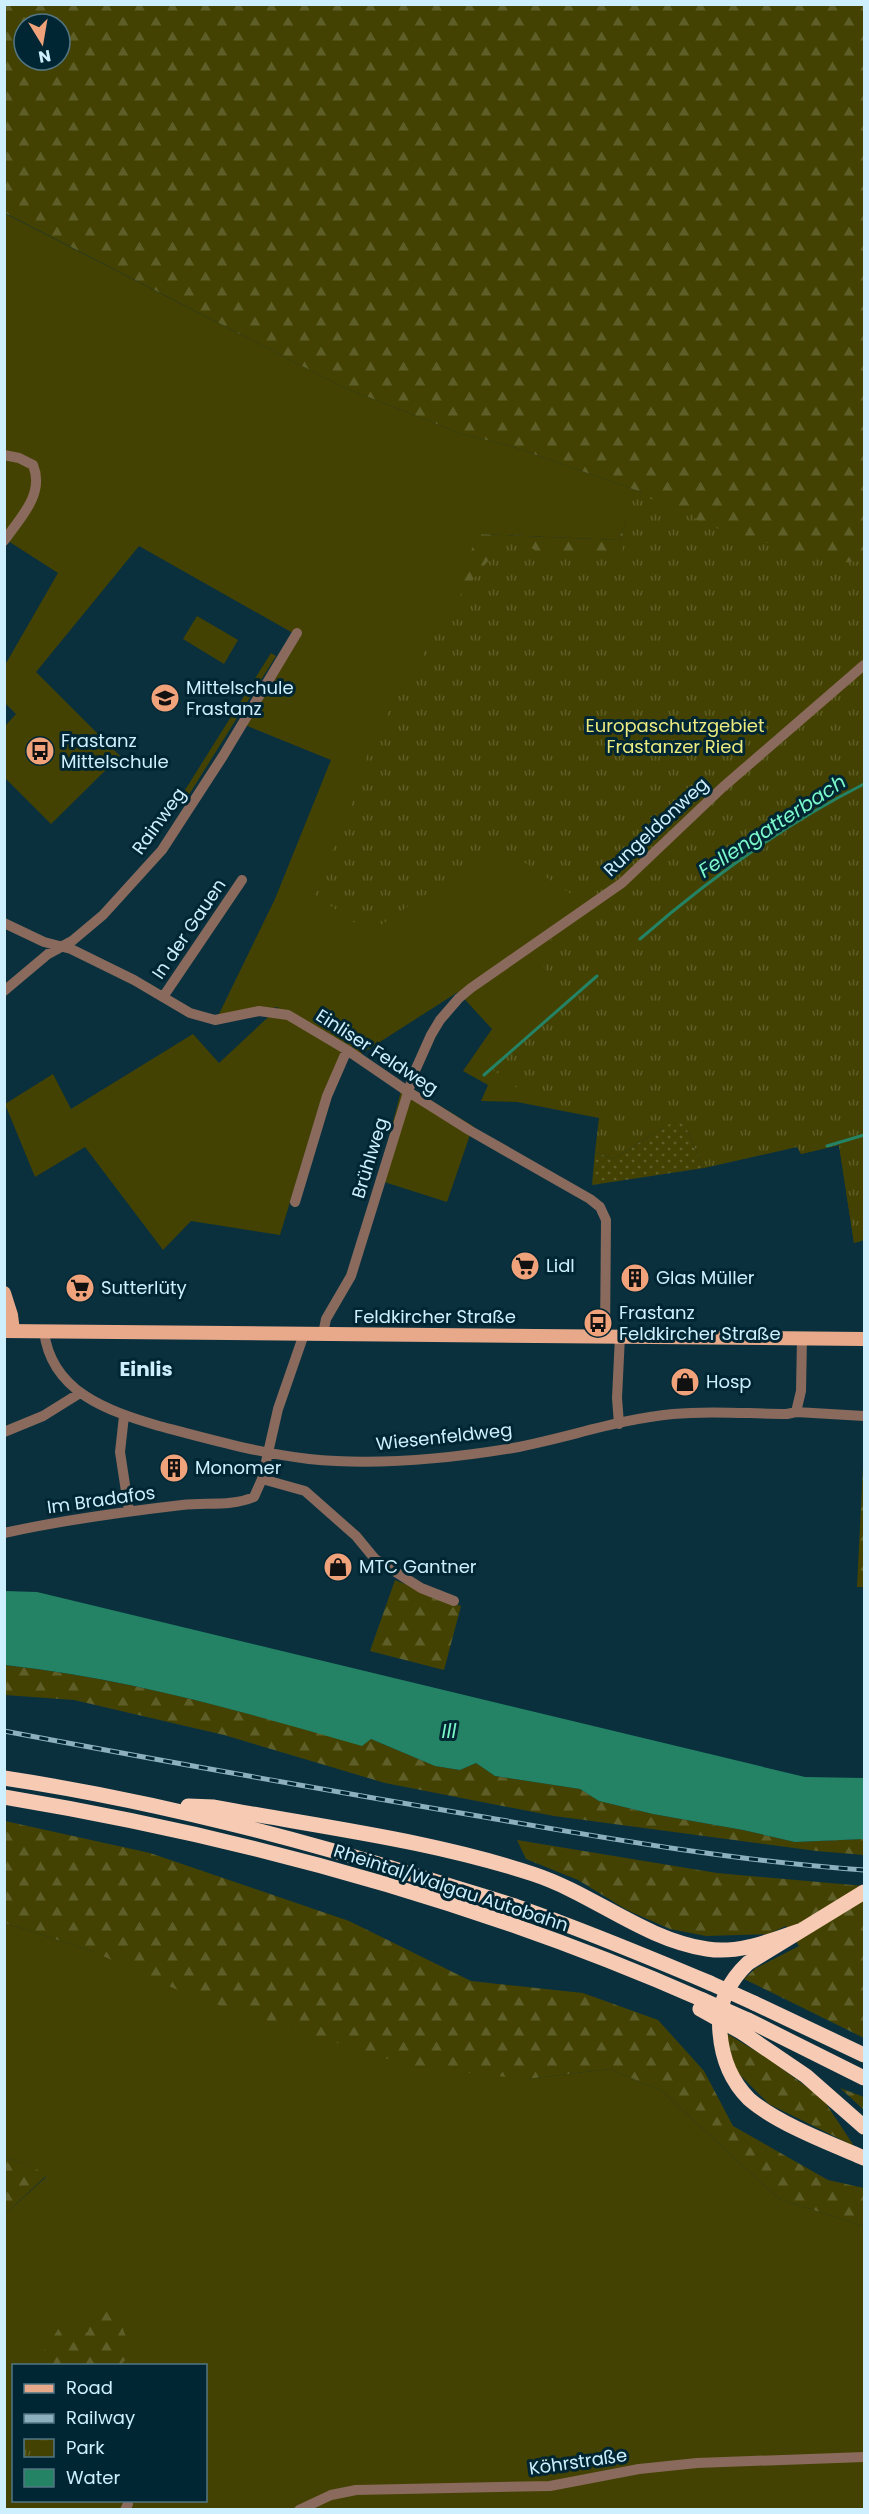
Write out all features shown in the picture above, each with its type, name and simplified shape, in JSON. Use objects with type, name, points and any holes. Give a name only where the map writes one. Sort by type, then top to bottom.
[{"type":"highway","name":"Rheintal/Walgau Autobahn","points":[[4,1778],[146,1804],[238,1824],[515,1906],[634,1950],[864,2055]]},
{"type":"highway","name":"Rheintal/Walgau Autobahn","points":[[4,1797],[112,1815],[190,1833],[362,1878],[449,1904],[564,1944],[674,1987],[701,2005],[864,2078]]},
{"type":"highway","points":[[146,1804],[214,1807],[462,1853],[566,1885],[642,1928],[677,1943],[709,1950],[735,1950],[799,1931]]},
{"type":"highway","points":[[864,1892],[748,1963],[734,1977],[723,1998],[719,2026],[722,2051],[735,2082],[750,2099],[783,2120],[864,2158]]},
{"type":"highway","points":[[745,2026],[864,2127]]},
{"type":"main road","points":[[4,1293],[9,1331]]},
{"type":"main road","name":"Feldkircher Straße","points":[[9,1331],[864,1339]]},
{"type":"street","points":[[4,455],[19,458],[33,465],[38,487],[4,542]]},
{"type":"street","name":"Rainweg","points":[[4,991],[103,915],[162,850],[212,774],[297,633]]},
{"type":"street","name":"Rungeldonweg","points":[[459,998],[622,883],[723,788],[864,665]]},
{"type":"street","name":"In der Gauen","points":[[163,997],[242,880]]},
{"type":"street","name":"Einliser Feldweg","points":[[4,923],[134,980],[190,1013],[215,1020],[259,1011],[288,1015],[347,1050],[487,1141],[590,1199],[600,1207],[606,1220],[605,1336]]},
{"type":"street","name":"Brühlweg","points":[[323,1334],[326,1319],[351,1276],[407,1091],[430,1035],[459,998]]},
{"type":"street","points":[[295,1202],[327,1096],[347,1050]]},
{"type":"street","name":"Wiesenfeldweg","points":[[44,1331],[50,1353],[61,1371],[80,1393],[93,1403],[124,1416],[270,1453],[341,1461],[456,1456],[513,1448],[672,1414],[787,1414],[796,1412],[864,1416]]},
{"type":"street","points":[[270,1453],[278,1409],[304,1334]]},
{"type":"street","points":[[619,1424],[617,1398],[620,1336]]},
{"type":"street","points":[[796,1412],[801,1391],[802,1338]]},
{"type":"street","points":[[4,1432],[43,1416],[80,1393]]},
{"type":"street","points":[[124,1416],[120,1452],[129,1511]]},
{"type":"street","name":"Im Bradafos","points":[[4,1533],[39,1525],[129,1511],[194,1504],[243,1502],[254,1497],[270,1453]]},
{"type":"street","points":[[262,1479],[306,1491],[356,1536],[375,1559],[421,1588],[454,1601]]},
{"type":"street","name":"Köhrstraße","points":[[299,2510],[332,2495],[356,2490],[550,2486],[639,2469],[697,2463],[864,2457]]},
{"type":"green space","points":[[4,5],[864,5],[864,584],[649,587],[459,581],[478,534],[618,540],[641,492],[511,446],[462,434],[343,387],[5,213]]},
{"type":"green space","points":[[4,213],[343,387],[462,434],[511,446],[641,492],[618,540],[478,534],[822,584],[864,1240],[854,1243],[839,1145],[801,1154],[798,1147],[599,1118],[517,1102],[481,1101],[488,1085],[463,1071],[492,1029],[458,992],[361,1054],[345,1045],[323,1093],[280,1235],[191,1221],[163,1250],[85,1147],[35,1177],[5,1104],[53,1074],[71,1109],[193,1034],[219,1063],[279,1007],[218,1016],[275,899],[331,760],[245,725],[300,637],[139,546],[36,672],[120,756],[51,824],[5,778],[5,726],[16,714],[5,703],[5,665],[58,573],[5,539]]},
{"type":"green space","name":"Europaschutzgebiet Frastanzer Ried","points":[[626,490],[691,513],[699,523],[836,563],[864,561],[864,1240],[854,1243],[839,1145],[801,1154],[797,1147],[704,1168],[681,1117],[613,1159],[595,1152],[599,1118],[595,1114],[555,1107],[529,1097],[489,1067],[564,1003],[535,951],[593,909],[499,845],[369,933],[314,894],[354,796],[366,758],[388,713],[454,603],[493,555],[487,543],[515,536],[537,552],[578,557],[622,555],[628,501]]},
{"type":"green space","points":[[197,616],[238,640],[224,664],[183,639]]},
{"type":"green space","points":[[271,653],[276,656],[185,801],[180,798]]},
{"type":"green space","points":[[403,1083],[473,1126],[447,1202],[378,1180]]},
{"type":"green space","points":[[681,1117],[704,1168],[592,1185],[595,1152],[613,1159]]},
{"type":"green space","points":[[864,1447],[864,1587],[857,1587]]},
{"type":"green space","points":[[395,1580],[461,1606],[444,1670],[370,1651]]},
{"type":"green space","points":[[4,1665],[96,1678],[140,1687],[362,1745],[371,1739],[435,1766],[460,1770],[476,1763],[495,1776],[580,1789],[599,1801],[653,1814],[795,1842],[864,1839],[864,1855],[817,1851],[554,1816],[385,1783],[224,1735],[74,1700],[5,1695]]},
{"type":"green space","points":[[5,1821],[150,1853],[349,1921],[471,1981],[583,1993],[658,2020],[704,2071],[733,2126],[828,2180],[864,2188],[864,2226],[779,2199],[662,2091],[610,2069],[526,2079],[413,2067],[193,1997],[92,1951],[5,1923]]},
{"type":"green space","points":[[517,1840],[717,1873],[864,1886],[864,2038],[744,1979],[756,1968],[799,1946],[786,1926],[768,1934],[706,1936],[670,1929],[627,1910],[578,1880],[526,1859]]},
{"type":"green space","points":[[5,1923],[92,1951],[526,2079],[610,2069],[662,2091],[779,2199],[864,2226],[864,2509],[5,2509],[5,2214],[46,2177],[31,2167],[5,2157]]},
{"type":"green space","points":[[726,2033],[769,2059],[823,2099],[854,2146],[769,2104],[735,2070]]},
{"type":"green space","points":[[840,2088],[864,2097],[864,2110]]},
{"type":"green space","points":[[5,2157],[31,2166],[46,2176],[5,2214]]},
{"type":"green space","points":[[98,2293],[111,2301],[118,2309],[123,2330],[136,2347],[122,2364],[47,2364],[42,2354],[59,2328],[88,2332]]},
{"type":"water","name":"Ill","points":[[5,1591],[37,1592],[805,1777],[864,1778],[864,1839],[795,1842],[653,1814],[599,1801],[580,1789],[495,1776],[476,1763],[460,1770],[435,1766],[371,1739],[362,1746],[141,1687],[5,1665]]},
{"type":"waterway","name":"Fellengatterbach","points":[[640,939],[748,854],[805,817],[864,784]]},
{"type":"waterway","name":"Fellengatterbach","points":[[484,1075],[597,976]]},
{"type":"waterway","points":[[827,1146],[864,1135]]},
{"type":"railway","points":[[4,1731],[622,1840],[718,1855],[864,1870]]},
{"type":"place","name":"Mittelschule Frastanz","points":[[165,698]]},
{"type":"place","name":"Frastanz Mittelschule","points":[[40,751]]},
{"type":"place","name":"Lidl","points":[[525,1266]]},
{"type":"place","name":"Glas Müller","points":[[635,1278]]},
{"type":"place","name":"Sutterlüty","points":[[80,1288]]},
{"type":"place","name":"Frastanz Feldkircher Straße","points":[[598,1323]]},
{"type":"place","name":"Hosp","points":[[685,1382]]},
{"type":"place","name":"Monomer","points":[[174,1468]]},
{"type":"place","name":"MTC Gantner","points":[[338,1567]]},
{"type":"district","name":"Einlis","points":[[146,1369]]}]
